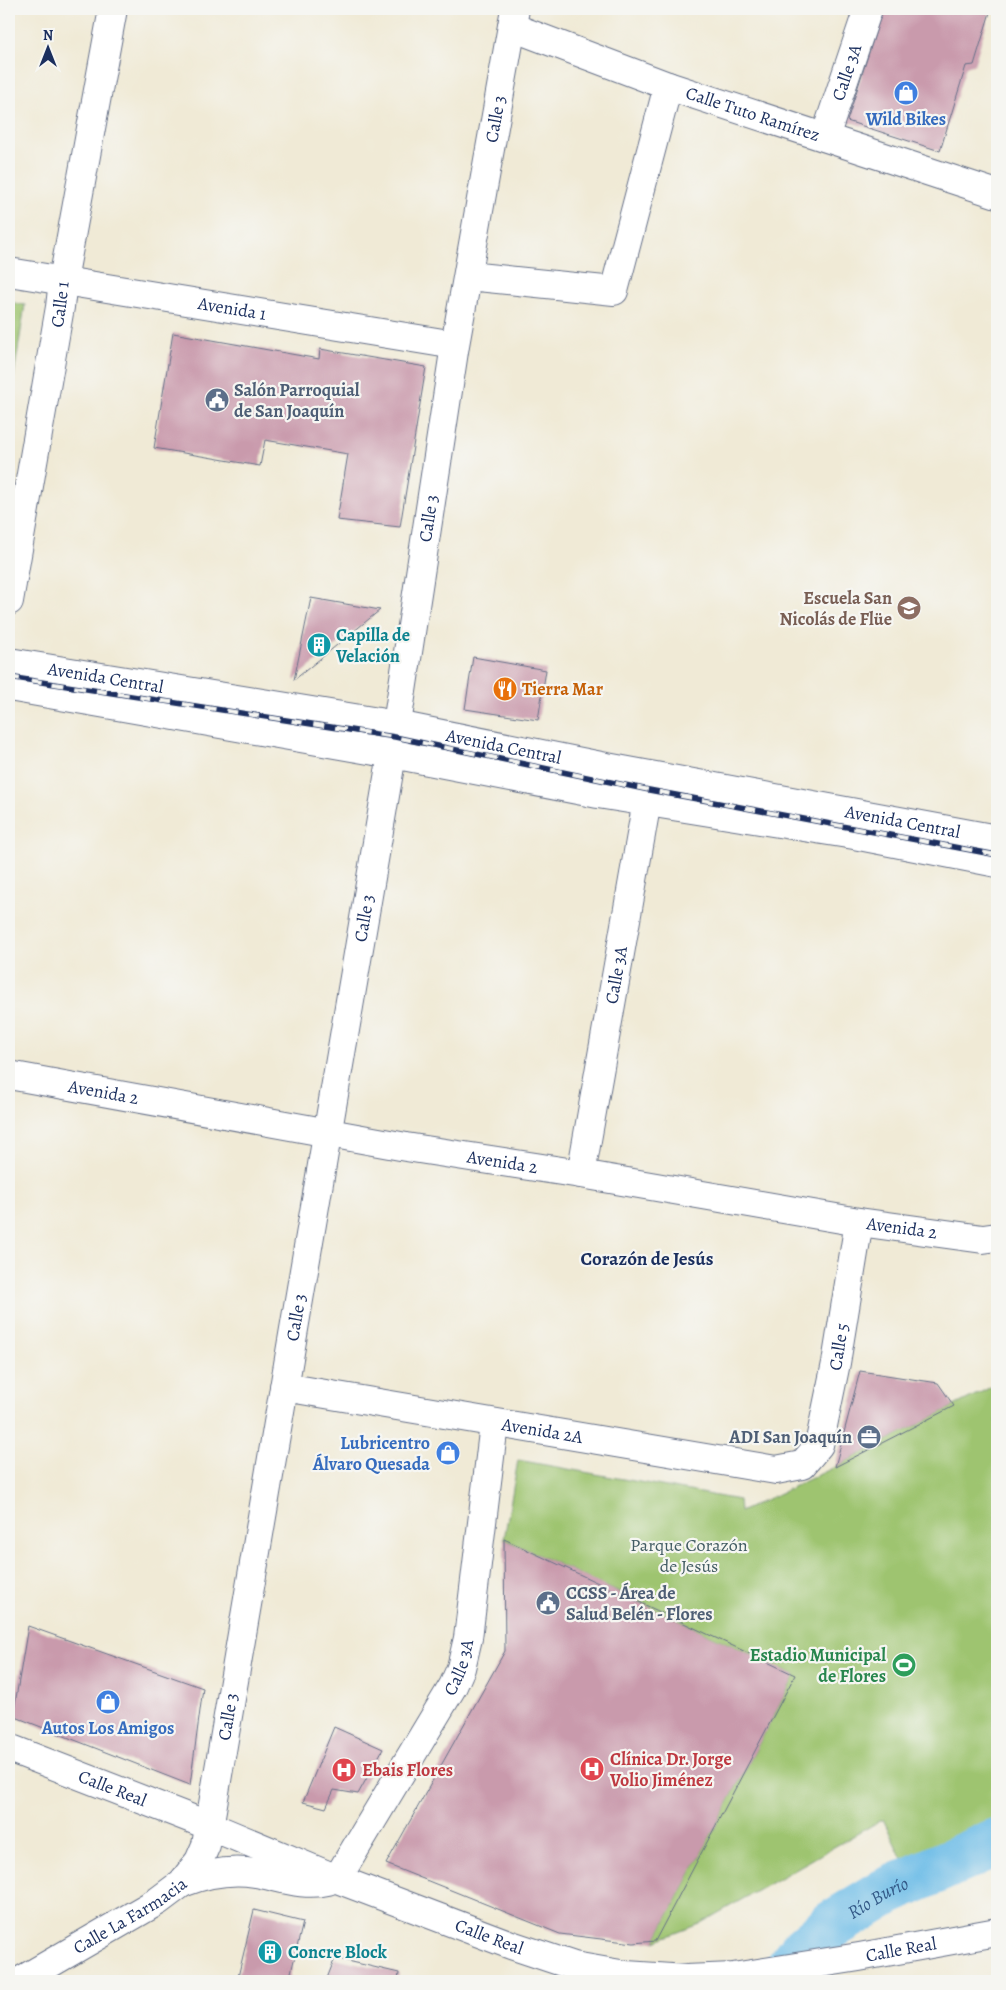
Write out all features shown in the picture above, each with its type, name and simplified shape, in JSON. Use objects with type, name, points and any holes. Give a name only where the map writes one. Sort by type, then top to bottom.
[{"type":"street","name":"Calle 1","points":[[9,601],[63,280],[114,9]]},
{"type":"street","name":"Calle 3A","points":[[825,137],[868,9]]},
{"type":"street","name":"Calle Tuto Ramírez","points":[[513,18],[668,86],[997,194]]},
{"type":"street","name":"Calle 3","points":[[210,1826],[397,725],[455,345],[513,18]]},
{"type":"street","points":[[468,276],[614,291],[668,86]]},
{"type":"street","name":"Avenida 1","points":[[9,272],[455,345]]},
{"type":"street","name":"Avenida Central","points":[[9,662],[397,725],[651,775],[997,839]]},
{"type":"street","name":"Avenida Central","points":[[9,687],[392,754],[647,802],[854,835],[997,863]]},
{"type":"street","name":"Calle 3A","points":[[581,1174],[651,775]]},
{"type":"street","name":"Avenida 2","points":[[9,1075],[406,1147],[581,1174],[859,1222],[983,1239],[997,1237]]},
{"type":"street","name":"Calle 5","points":[[802,1465],[819,1445],[836,1363],[859,1222]]},
{"type":"street","name":"Avenida 2A","points":[[284,1387],[494,1424],[776,1470],[802,1465]]},
{"type":"street","name":"Calle 3A","points":[[337,1879],[453,1686],[461,1668],[468,1638],[494,1424]]},
{"type":"street","name":"Calle Real","points":[[9,1748],[210,1826],[337,1879],[511,1944],[574,1966],[626,1976],[686,1979],[733,1977],[997,1932]]},
{"type":"street","name":"Calle La Farmacia","points":[[20,1981],[158,1901],[182,1884],[199,1861],[206,1845],[210,1826]]},
{"type":"street","points":[[182,1884],[202,1875],[222,1872],[253,1873],[315,1884],[337,1879]]},
{"type":"green space","points":[[9,302],[25,305],[9,407]]},
{"type":"green space","name":"Parque Corazón de Jesús","points":[[997,1384],[997,1818],[904,1863],[883,1819],[699,1924],[655,1941],[795,1675],[504,1539],[518,1460],[739,1500],[740,1512],[835,1467]]},
{"type":"building","name":"Wild Bikes","points":[[883,9],[991,9],[974,65],[966,66],[940,151],[847,121]]},
{"type":"building","points":[[173,333],[319,359],[320,349],[426,367],[400,527],[337,520],[348,454],[265,440],[260,466],[154,448]]},
{"type":"building","name":"Capilla de Velación","points":[[311,598],[380,610],[294,680]]},
{"type":"building","name":"Tierra Mar","points":[[473,657],[546,670],[538,720],[465,709]]},
{"type":"building","name":"ADI San Joaquín","points":[[860,1371],[938,1383],[954,1406],[835,1467]]},
{"type":"building","name":"Clínica Dr. Jorge Volio Jiménez","points":[[504,1539],[795,1675],[655,1941],[634,1943],[560,1934],[386,1864],[505,1651]]},
{"type":"building","name":"Autos Los Amigos","points":[[28,1626],[203,1688],[190,1785],[13,1716]]},
{"type":"building","name":"Ebais Flores","points":[[334,1727],[383,1749],[358,1794],[334,1790],[326,1808],[303,1802]]},
{"type":"building","name":"Concre Block","points":[[254,1910],[303,1922],[289,1981],[237,1981]]},
{"type":"building","points":[[335,1958],[399,1973],[398,1981],[326,1981]]},
{"type":"waterway","name":"Río Burío","points":[[779,1981],[802,1951],[832,1925],[886,1892],[997,1842]]},
{"type":"railway","points":[[9,677],[395,737],[649,790],[997,855]]},
{"type":"place","name":"Wild Bikes","points":[[906,93]]},
{"type":"place","name":"Salón Parroquial de San Joaquín","points":[[217,400]]},
{"type":"place","name":"Escuela San Nicolás de Flüe","points":[[909,608]]},
{"type":"place","name":"Capilla de Velación","points":[[319,645]]},
{"type":"place","name":"Tierra Mar","points":[[505,689]]},
{"type":"place","name":"ADI San Joaquín","points":[[869,1437]]},
{"type":"place","name":"Lubricentro Álvaro Quesada","points":[[448,1453]]},
{"type":"place","name":"CCSS - Área de Salud Belén - Flores","points":[[548,1603]]},
{"type":"place","name":"Estadio Municipal de Flores","points":[[904,1665]]},
{"type":"place","name":"Autos Los Amigos","points":[[108,1702]]},
{"type":"place","name":"Clínica Dr. Jorge Volio Jiménez","points":[[592,1769]]},
{"type":"place","name":"Ebais Flores","points":[[344,1770]]},
{"type":"place","name":"Concre Block","points":[[270,1952]]},
{"type":"district","name":"Corazón de Jesús","points":[[647,1259]]}]
